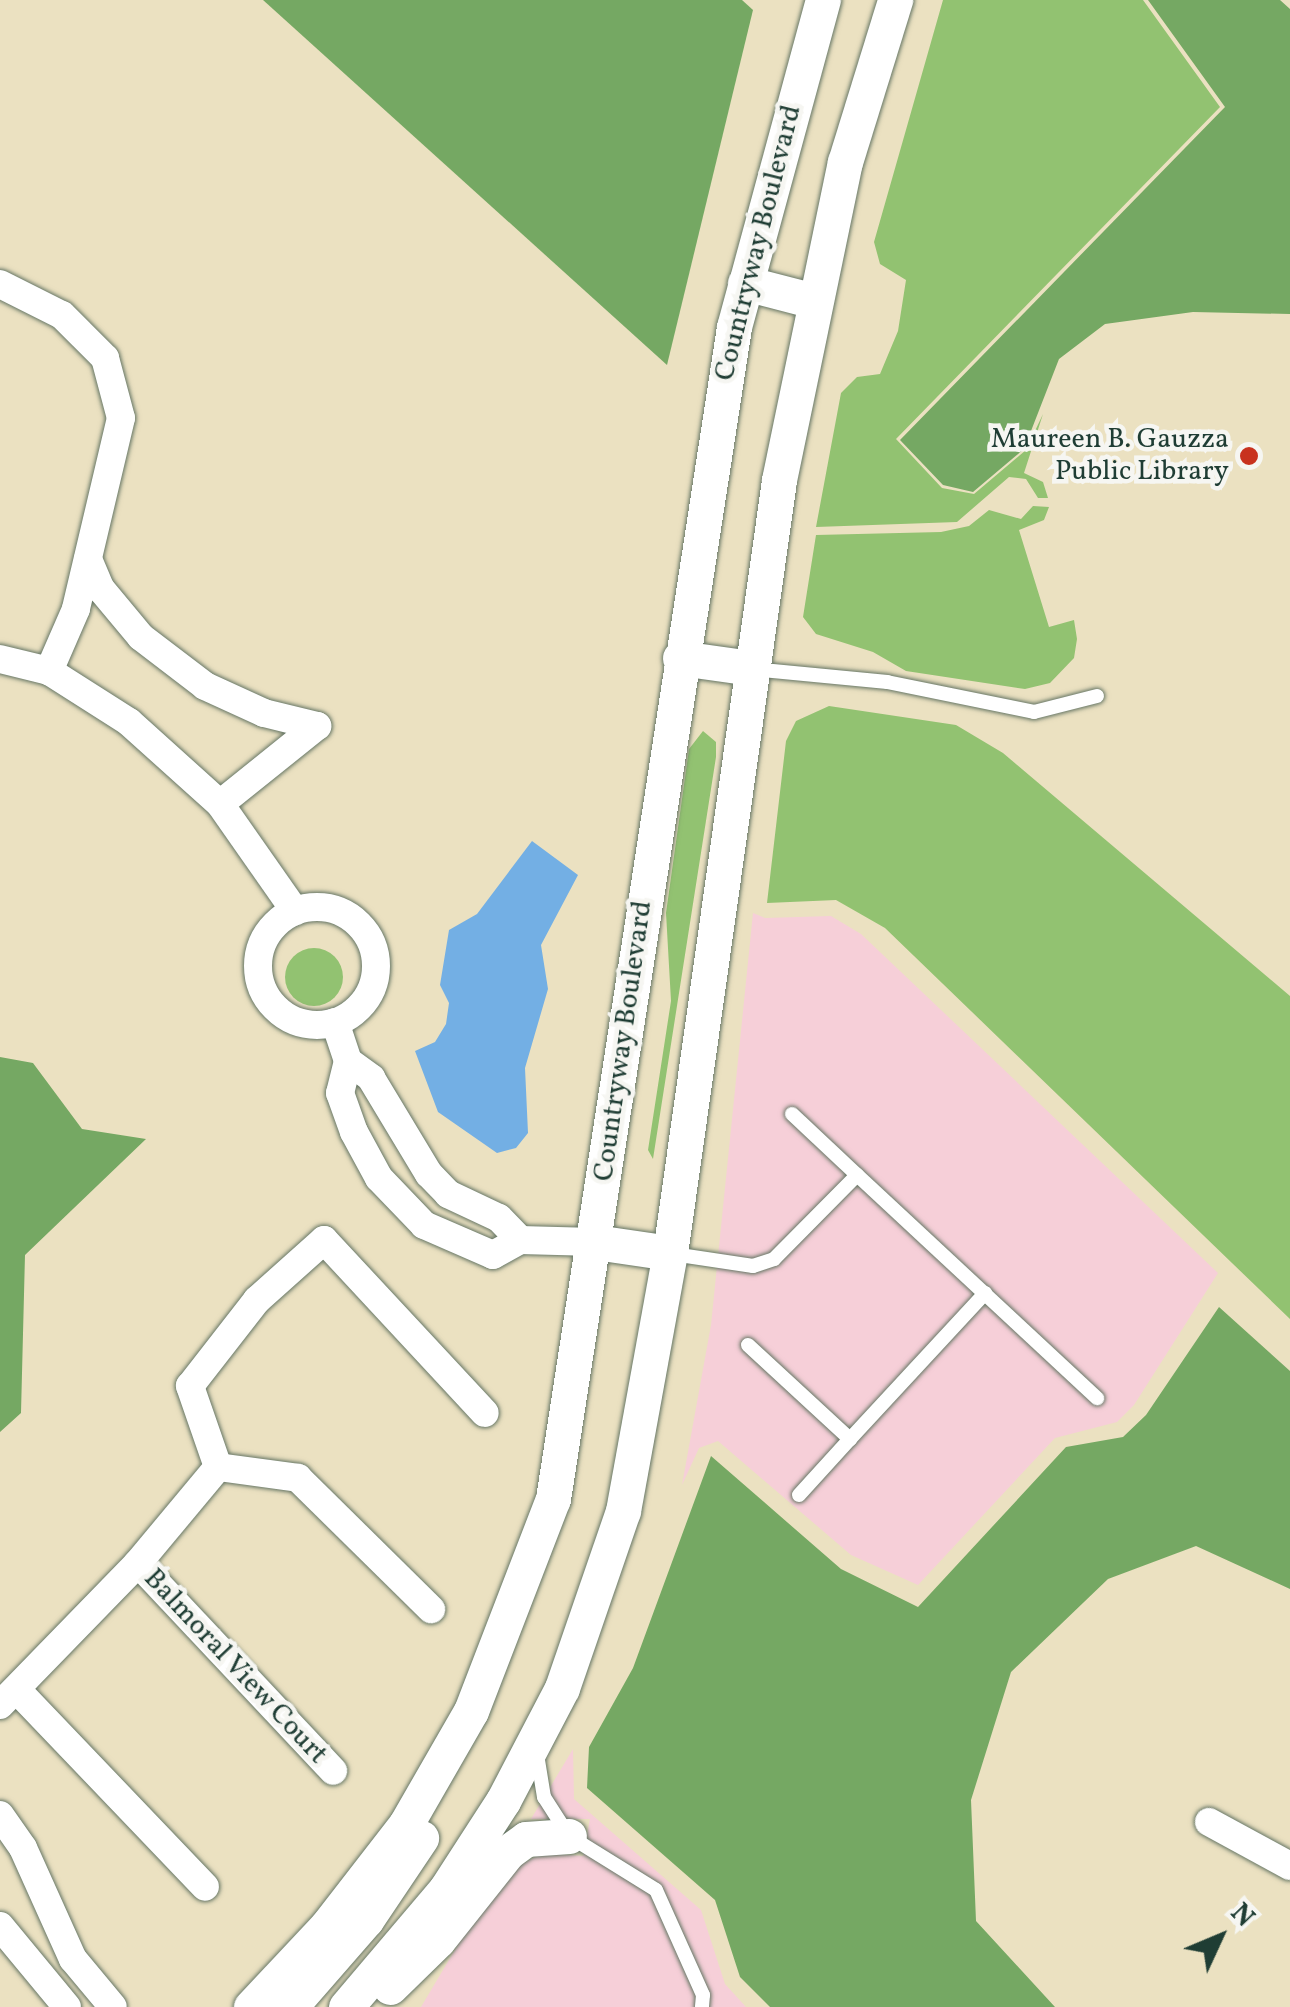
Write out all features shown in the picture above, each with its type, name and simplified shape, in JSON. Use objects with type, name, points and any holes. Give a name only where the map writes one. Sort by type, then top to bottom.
[{"type":"street","name":"Countryway Boulevard","points":[[251,2007],[327,1926],[406,1824],[471,1712],[553,1499],[595,1242],[680,658],[745,284],[824,0]]},
{"type":"street","points":[[346,2007],[446,1889],[539,1733],[589,1618],[624,1511],[670,1253],[751,668],[814,302],[845,162],[895,0]]},
{"type":"street","points":[[0,284],[62,314],[105,358],[121,418],[88,559],[50,671]]},
{"type":"street","points":[[745,284],[814,302]]},
{"type":"street","points":[[88,559],[100,588],[141,637],[206,686],[264,713],[317,726],[220,804]]},
{"type":"street","points":[[680,658],[751,668]]},
{"type":"street","points":[[0,659],[50,671],[130,722],[220,804],[295,911]]},
{"type":"street","points":[[328,908],[346,914],[372,944],[376,964],[366,999],[335,1022],[288,1018],[259,980],[263,940],[295,911],[328,908]]},
{"type":"street","points":[[335,1022],[348,1061],[340,1093],[378,1178],[400,1204],[455,1244],[493,1255],[520,1240],[595,1242],[670,1253]]},
{"type":"street","points":[[348,1061],[372,1078],[429,1174],[448,1194],[498,1218],[520,1240]]},
{"type":"street","points":[[218,1467],[190,1386],[257,1300],[324,1240],[485,1413]]},
{"type":"street","points":[[205,1887],[8,1697],[138,1563],[218,1467]]},
{"type":"street","points":[[218,1467],[298,1478],[431,1609]]},
{"type":"street","name":"Balmoral View Court","points":[[138,1563],[333,1771]]},
{"type":"street","points":[[290,2007],[366,1920],[418,1844],[471,1712]]},
{"type":"street","points":[[0,1814],[23,1848],[72,1958],[113,2007]]},
{"type":"street","points":[[1209,1822],[1290,1866]]},
{"type":"street","points":[[367,2007],[438,1940],[508,1852],[526,1839],[569,1836]]},
{"type":"street","points":[[0,1926],[67,2007]]},
{"type":"street","points":[[44,1980],[72,1958]]},
{"type":"lane","points":[[751,668],[886,682],[1034,712],[1098,696]]},
{"type":"lane","points":[[792,1114],[1098,1398]]},
{"type":"lane","points":[[670,1253],[752,1266],[774,1259],[857,1175]]},
{"type":"lane","points":[[798,1495],[985,1293]]},
{"type":"lane","points":[[748,1345],[850,1439]]},
{"type":"lane","points":[[539,1733],[539,1782],[569,1836],[656,1890],[702,2007]]},
{"type":"shaded area","points":[[753,913],[765,918],[831,916],[861,934],[1218,1273],[1134,1405],[1117,1422],[1055,1438],[918,1585],[851,1555],[718,1441],[699,1448],[682,1485],[711,1325]]},
{"type":"shaded area","points":[[573,1749],[574,1799],[701,1910],[725,1984],[746,2007],[421,2007],[462,1938],[518,1866],[543,1853],[583,1856],[590,1819],[531,1819]]},
{"type":"green space","points":[[263,0],[742,0],[753,10],[667,365]]},
{"type":"green space","points":[[943,0],[1143,0],[1220,107],[896,439],[942,488],[974,494],[1026,450],[1043,414],[1024,473],[1043,482],[1048,498],[1038,498],[1026,479],[1009,477],[957,522],[816,527],[841,393],[857,377],[880,374],[898,331],[906,280],[880,264],[874,242]]},
{"type":"green space","points":[[1148,0],[1280,0],[1290,9],[1290,314],[1193,312],[1105,324],[1059,359],[1024,449],[973,492],[943,485],[900,440],[1225,107]]},
{"type":"green space","points":[[1033,506],[1049,507],[1044,520],[1019,530],[1049,627],[1074,620],[1077,639],[1074,658],[1050,683],[1025,689],[906,671],[873,652],[816,634],[803,617],[816,535],[941,532],[969,526],[989,510],[1021,519]]},
{"type":"green space","points":[[829,706],[956,725],[1003,753],[1290,996],[1290,1319],[885,928],[836,900],[767,903],[786,741],[796,721]]},
{"type":"green space","points":[[703,731],[716,742],[716,757],[653,1159],[648,1150],[671,1001],[666,913],[689,749]]},
{"type":"green space","points":[[314,948],[334,957],[343,977],[334,997],[314,1006],[294,997],[285,977],[294,957]]},
{"type":"green space","points":[[0,1057],[33,1063],[82,1129],[146,1139],[25,1255],[21,1413],[0,1432]]},
{"type":"green space","points":[[1219,1307],[1290,1371],[1290,1589],[1196,1546],[1108,1579],[1011,1672],[971,1800],[976,1921],[1055,2007],[770,2007],[740,1977],[715,1900],[587,1788],[589,1747],[633,1668],[711,1456],[841,1569],[918,1607],[1066,1447],[1123,1437],[1146,1415]]},
{"type":"water","points":[[532,841],[578,875],[541,945],[548,989],[525,1068],[528,1133],[516,1148],[497,1153],[438,1112],[415,1051],[435,1042],[446,1024],[449,1003],[440,985],[449,930],[477,914]]},
{"type":"place","name":"Maureen B. Gauzza Public Library","points":[[1249,456]]}]
